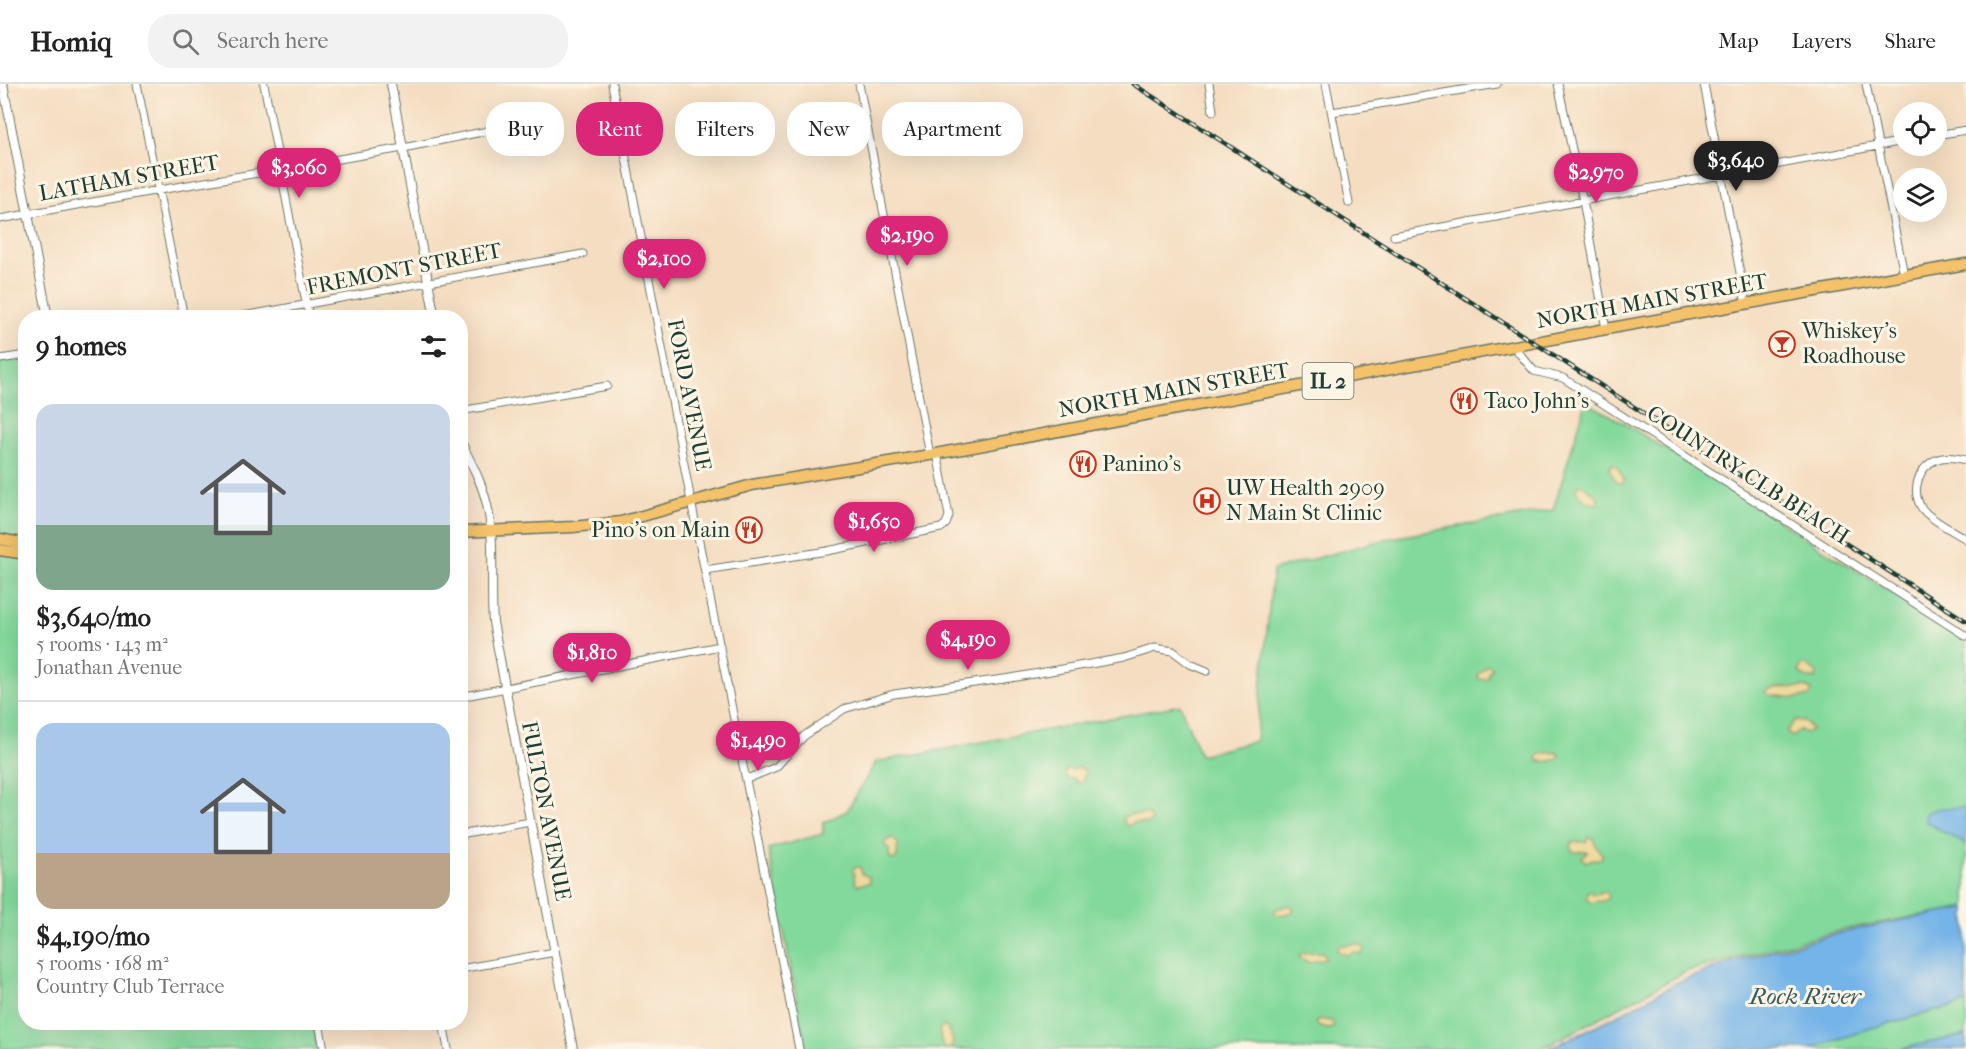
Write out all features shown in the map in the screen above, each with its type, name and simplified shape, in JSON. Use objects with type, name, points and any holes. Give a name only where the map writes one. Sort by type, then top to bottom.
[{"type":"main road","name":"NORTH MAIN STREET","points":[[468,532],[584,527],[621,522],[752,485],[933,454],[1606,328],[1966,264]]},
{"type":"main road","points":[[0,539],[18,542]]},
{"type":"main road","points":[[0,550],[18,553]]},
{"type":"street","points":[[3,84],[46,310]]},
{"type":"street","points":[[136,84],[182,310]]},
{"type":"street","points":[[264,84],[307,310]]},
{"type":"street","points":[[391,84],[433,310]]},
{"type":"street","name":"FORD AVENUE","points":[[612,84],[799,1049]]},
{"type":"street","points":[[705,570],[827,551],[941,528],[946,524],[949,516],[933,454],[859,84]]},
{"type":"street","points":[[1209,84],[1214,111]]},
{"type":"street","points":[[1326,84],[1349,203]]},
{"type":"street","points":[[1332,112],[1497,84]]},
{"type":"street","points":[[1558,84],[1583,201],[1606,328]]},
{"type":"street","points":[[1704,84],[1746,304]]},
{"type":"street","points":[[1866,84],[1904,275]]},
{"type":"street","points":[[1947,133],[1966,130]]},
{"type":"street","name":"LATHAM STREET","points":[[0,219],[486,131]]},
{"type":"street","points":[[1394,236],[1893,143]]},
{"type":"street","name":"FREMONT STREET","points":[[278,310],[583,254]]},
{"type":"street","name":"COUNTRY CLB BEACH","points":[[1514,347],[1534,371],[1563,378],[1966,636]]},
{"type":"street","points":[[0,359],[18,356]]},
{"type":"street","points":[[468,410],[607,386]]},
{"type":"street","name":"FULTON AVENUE","points":[[468,458],[485,497],[490,531],[493,622],[573,1049]]},
{"type":"street","points":[[1966,460],[1939,459],[1931,463],[1919,477],[1916,497],[1925,513],[1966,539]]},
{"type":"street","points":[[468,696],[720,646]]},
{"type":"street","points":[[747,779],[776,767],[804,736],[844,709],[894,694],[1011,678],[1124,658],[1155,648],[1173,651],[1190,664],[1207,671]]},
{"type":"street","points":[[468,834],[530,822]]},
{"type":"street","points":[[468,968],[555,952]]},
{"type":"street","points":[[320,1030],[324,1049]]},
{"type":"street","points":[[444,1030],[448,1049]]},
{"type":"green space","points":[[18,359],[18,542],[0,539],[0,362]]},
{"type":"green space","points":[[1586,402],[1624,423],[1966,640],[1966,907],[1846,929],[1687,971],[1541,1049],[806,1049],[768,849],[823,834],[823,823],[847,811],[876,762],[1180,705],[1200,755],[1256,741],[1273,570],[1386,539],[1553,510]]},
{"type":"green space","points":[[0,553],[18,556],[18,1030],[313,1030],[317,1049],[0,1049]]},
{"type":"green space","points":[[1966,1003],[1966,1035],[1899,1049],[1810,1049],[1871,1028]]},
{"type":"sand","points":[[1612,464],[1616,465],[1624,479],[1623,483],[1617,483],[1609,469]]},
{"type":"sand","points":[[1578,485],[1583,485],[1598,497],[1598,503],[1582,499],[1576,491]]},
{"type":"sand","points":[[1488,664],[1492,668],[1488,673],[1488,678],[1478,679],[1478,674]]},
{"type":"sand","points":[[1804,664],[1817,673],[1816,679],[1807,678],[1799,673],[1800,666]]},
{"type":"sand","points":[[1805,687],[1812,690],[1810,696],[1795,698],[1768,695],[1765,692],[1778,688]]},
{"type":"sand","points":[[1795,721],[1805,722],[1812,729],[1806,733],[1800,730],[1790,736],[1787,731]]},
{"type":"sand","points":[[1549,752],[1558,753],[1560,757],[1549,761],[1537,760],[1538,755]]},
{"type":"sand","points":[[1079,767],[1086,772],[1081,783],[1065,776],[1066,769],[1073,770]]},
{"type":"sand","points":[[1146,814],[1152,819],[1148,824],[1135,822],[1128,826],[1124,824],[1123,817],[1127,815]]},
{"type":"sand","points":[[1589,837],[1594,838],[1595,845],[1603,856],[1600,859],[1586,862],[1582,858],[1587,851],[1573,852],[1570,846],[1573,842],[1587,842]]},
{"type":"sand","points":[[892,838],[898,843],[897,858],[893,860],[889,857],[889,850],[884,844]]},
{"type":"sand","points":[[860,867],[862,874],[869,877],[869,883],[857,885],[855,883],[853,869]]},
{"type":"sand","points":[[1588,891],[1595,894],[1605,891],[1608,897],[1606,900],[1591,903],[1586,898]]},
{"type":"sand","points":[[1289,905],[1294,908],[1291,913],[1274,914],[1276,909]]},
{"type":"sand","points":[[1355,944],[1363,946],[1364,951],[1361,954],[1354,952],[1347,955],[1337,951],[1338,946]]},
{"type":"sand","points":[[1323,952],[1326,958],[1309,963],[1299,957],[1301,953]]},
{"type":"sand","points":[[1319,1019],[1332,1021],[1334,1027],[1329,1029],[1319,1027],[1316,1023]]},
{"type":"sand","points":[[944,1026],[952,1040],[953,1045],[949,1049],[943,1048],[939,1030]]},
{"type":"water","points":[[1940,808],[1966,808],[1966,845],[1926,822],[1926,812]]},
{"type":"water","name":"Rock River","points":[[1966,908],[1966,1003],[1871,1028],[1810,1049],[1548,1049],[1624,1012],[1676,983],[1727,963],[1847,931]]},
{"type":"water","name":"Rock River","points":[[1966,1035],[1966,1049],[1899,1049]]},
{"type":"railway","points":[[1133,84],[1966,621]]},
{"type":"place","name":"Whiskey's Roadhouse","points":[[1782,344]]},
{"type":"place","name":"Taco John's","points":[[1464,401]]},
{"type":"place","name":"Panino's","points":[[1083,464]]},
{"type":"place","name":"UW Health 2909 N Main St Clinic","points":[[1207,501]]},
{"type":"place","name":"Pino's on Main","points":[[749,530]]}]
